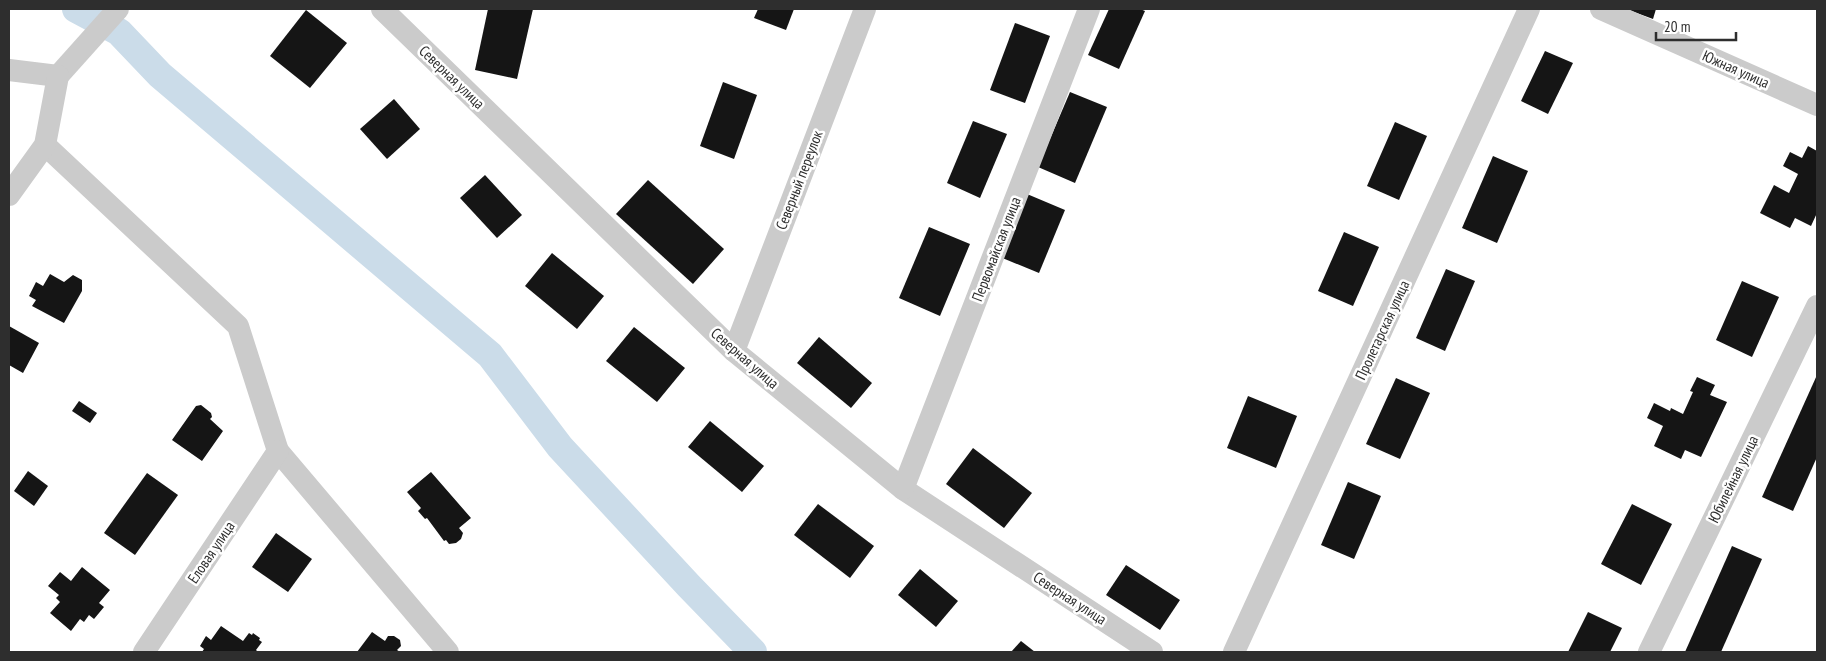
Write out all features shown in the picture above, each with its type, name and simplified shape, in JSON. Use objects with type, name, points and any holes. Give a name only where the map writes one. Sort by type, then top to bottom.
[{"type":"street","points":[[9,195],[45,145],[58,76],[118,9]]},
{"type":"street","name":"Северная улица","points":[[382,9],[734,351],[903,489],[1152,652]]},
{"type":"street","name":"Северный переулок","points":[[734,351],[865,9]]},
{"type":"street","name":"Первомайская улица","points":[[903,489],[1089,9]]},
{"type":"street","name":"Пролетарская улица","points":[[1234,652],[1530,9]]},
{"type":"street","name":"Южная улица","points":[[1601,9],[1817,105]]},
{"type":"street","points":[[9,70],[58,76]]},
{"type":"street","points":[[45,145],[238,326],[278,451],[448,652]]},
{"type":"street","name":"Юбилейная улица","points":[[1648,652],[1817,306]]},
{"type":"street","name":"Еловая улица","points":[[144,652],[278,451]]},
{"type":"building","points":[[488,9],[533,9],[517,79],[475,70]]},
{"type":"building","points":[[758,9],[794,9],[786,30],[754,18]]},
{"type":"building","points":[[1109,9],[1140,9],[1145,11],[1119,69],[1088,55]]},
{"type":"building","points":[[1626,9],[1656,9],[1653,19]]},
{"type":"building","points":[[306,10],[347,43],[310,88],[270,56]]},
{"type":"building","points":[[1015,23],[1050,36],[1025,103],[990,90]]},
{"type":"building","points":[[1545,51],[1573,63],[1548,114],[1521,101]]},
{"type":"building","points":[[723,82],[757,95],[734,159],[700,146]]},
{"type":"building","points":[[1070,92],[1107,107],[1075,183],[1038,167]]},
{"type":"building","points":[[394,99],[420,129],[387,159],[360,129]]},
{"type":"building","points":[[973,121],[1007,134],[980,198],[947,183]]},
{"type":"building","points":[[1395,122],[1427,136],[1399,200],[1367,186]]},
{"type":"building","points":[[1808,146],[1817,151],[1817,213],[1811,226],[1795,218],[1790,228],[1760,213],[1774,185],[1789,193],[1798,174],[1783,166],[1790,152],[1802,158]]},
{"type":"building","points":[[1493,156],[1528,171],[1497,243],[1462,228]]},
{"type":"building","points":[[485,175],[522,215],[497,238],[460,198]]},
{"type":"building","points":[[648,180],[724,249],[693,284],[616,214]]},
{"type":"building","points":[[1027,194],[1065,210],[1039,273],[1000,257]]},
{"type":"building","points":[[929,227],[970,244],[940,316],[899,298]]},
{"type":"building","points":[[1344,232],[1379,247],[1353,306],[1318,291]]},
{"type":"building","points":[[552,253],[604,296],[577,329],[525,286]]},
{"type":"building","points":[[1446,269],[1475,281],[1445,351],[1416,338]]},
{"type":"building","points":[[50,274],[64,282],[73,275],[82,280],[82,291],[64,323],[32,306],[36,300],[29,296],[36,282],[43,286]]},
{"type":"building","points":[[1742,281],[1779,297],[1752,357],[1716,340]]},
{"type":"building","points":[[9,326],[39,343],[23,373],[9,365]]},
{"type":"building","points":[[634,327],[685,368],[657,402],[606,361]]},
{"type":"building","points":[[819,337],[872,383],[851,408],[797,363]]},
{"type":"building","points":[[1817,375],[1817,457],[1793,511],[1762,497]]},
{"type":"building","points":[[1697,377],[1715,385],[1710,395],[1727,402],[1701,457],[1685,450],[1681,459],[1654,446],[1663,426],[1647,418],[1654,403],[1670,411],[1671,408],[1683,414],[1693,392],[1690,391]]},
{"type":"building","points":[[1396,378],[1430,393],[1400,459],[1366,444]]},
{"type":"building","points":[[1248,396],[1297,416],[1276,468],[1227,448]]},
{"type":"building","points":[[79,401],[97,413],[90,423],[72,411]]},
{"type":"building","points":[[201,405],[211,413],[212,417],[210,419],[223,431],[202,461],[172,440],[196,406]]},
{"type":"building","points":[[710,421],[764,466],[742,492],[688,447]]},
{"type":"building","points":[[973,448],[1032,493],[1004,528],[946,484]]},
{"type":"building","points":[[28,471],[48,486],[34,506],[14,491]]},
{"type":"building","points":[[431,472],[471,518],[459,528],[463,533],[461,539],[456,543],[449,544],[446,540],[444,541],[427,518],[425,519],[418,511],[421,508],[407,492]]},
{"type":"building","points":[[147,473],[178,495],[135,555],[104,533]]},
{"type":"building","points":[[1348,482],[1381,496],[1354,559],[1321,545]]},
{"type":"building","points":[[818,504],[874,546],[850,578],[794,535]]},
{"type":"building","points":[[1632,504],[1672,524],[1641,585],[1601,564]]},
{"type":"building","points":[[276,533],[312,559],[288,592],[252,567]]},
{"type":"building","points":[[1732,546],[1762,559],[1721,652],[1685,652]]},
{"type":"building","points":[[1126,565],[1180,600],[1160,630],[1106,595]]},
{"type":"building","points":[[82,567],[110,590],[99,603],[104,607],[94,619],[89,615],[84,622],[80,619],[71,631],[50,613],[60,602],[56,598],[59,595],[48,586],[60,572],[71,581]]},
{"type":"building","points":[[920,569],[958,601],[936,627],[898,595]]},
{"type":"building","points":[[1588,612],[1622,628],[1610,652],[1568,652]]},
{"type":"building","points":[[221,626],[243,641],[249,633],[252,635],[253,633],[262,642],[256,650],[258,652],[202,652],[204,649],[200,646],[206,636],[211,640]]},
{"type":"building","points":[[372,632],[385,641],[388,636],[394,636],[400,640],[401,646],[397,650],[400,652],[357,652]]},
{"type":"building","points":[[1021,641],[1035,652],[1011,652]]},
{"type":"waterway","points":[[76,9],[119,32],[160,75],[490,355],[560,447],[753,652]]}]
